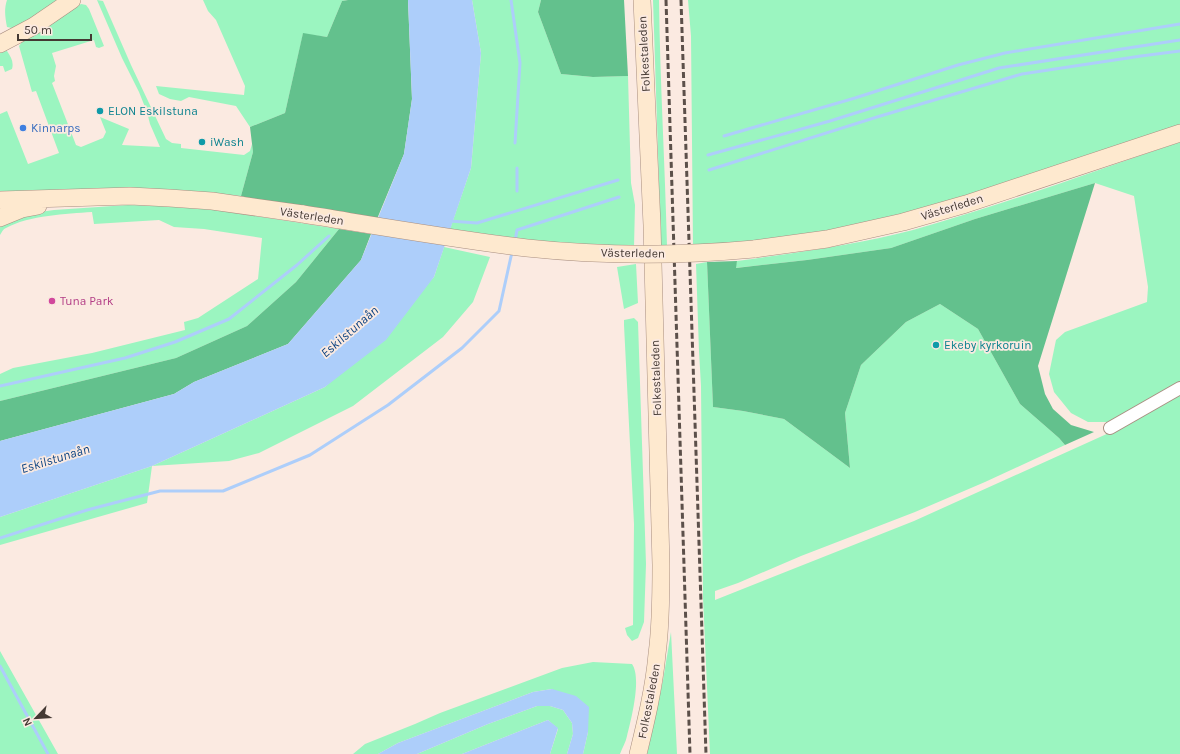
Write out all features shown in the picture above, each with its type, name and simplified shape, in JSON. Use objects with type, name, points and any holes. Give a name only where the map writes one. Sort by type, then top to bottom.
[{"type":"main road","points":[[0,44],[34,26],[72,0]]},
{"type":"main road","name":"Folkestaleden","points":[[638,754],[649,709],[657,655],[661,604],[652,225],[642,0]]},
{"type":"main road","name":"Västerleden","points":[[0,200],[130,196],[212,201],[536,248],[598,253],[710,253],[754,249],[827,239],[925,216],[1180,133]]},
{"type":"main road","name":"Västerleden","points":[[0,218],[22,209],[60,203],[73,198]]},
{"type":"street","points":[[1110,428],[1180,388]]},
{"type":"green space","points":[[7,0],[60,0],[30,19],[12,28],[7,27],[6,23],[5,10]]},
{"type":"green space","points":[[97,0],[103,1],[166,139],[172,143],[181,144],[181,148],[244,155],[250,151],[252,144],[253,152],[241,196],[195,192],[0,196],[0,114],[7,111],[28,164],[59,153],[36,91],[32,92],[19,46],[22,42],[81,4],[86,5],[89,9],[104,46],[99,48],[96,47],[94,40],[52,53],[56,66],[54,76],[55,81],[52,83],[76,145],[81,147],[103,138],[106,132],[100,117],[129,129],[122,145],[160,147],[139,92],[122,58]]},
{"type":"green space","points":[[203,0],[348,0],[342,1],[327,37],[303,34],[285,113],[250,127],[236,106],[189,97],[181,101],[170,99],[159,94],[156,86],[244,95],[245,86],[216,20],[208,11]]},
{"type":"green space","points":[[408,0],[412,99],[404,154],[377,219],[264,202],[241,196],[253,152],[250,127],[285,113],[303,33],[327,37],[342,1]]},
{"type":"green space","points":[[472,0],[541,0],[538,12],[561,74],[593,77],[628,76],[631,183],[635,205],[634,247],[550,243],[450,229],[471,168],[481,53]]},
{"type":"green space","points":[[541,0],[624,0],[628,76],[593,77],[561,74],[538,12]]},
{"type":"green space","points":[[653,0],[659,0],[667,246],[661,246]]},
{"type":"green space","points":[[688,0],[1180,0],[1180,125],[910,215],[792,239],[693,247],[691,36]]},
{"type":"green space","points":[[7,51],[12,60],[13,66],[12,69],[5,72],[3,66],[0,66],[0,52]]},
{"type":"green space","points":[[1180,142],[1180,382],[1127,415],[1108,422],[1088,422],[1071,413],[1054,392],[1049,374],[1056,340],[1065,332],[1147,302],[1148,287],[1134,196],[1095,183],[975,219],[891,248],[807,260],[735,268],[737,261],[803,252],[913,230],[1014,199]]},
{"type":"green space","points":[[1095,183],[1038,366],[1045,394],[1053,409],[1071,425],[1094,432],[1065,445],[1020,404],[978,329],[940,304],[906,322],[861,365],[845,413],[850,468],[784,419],[713,407],[707,262],[737,261],[736,268],[891,248],[975,219]]},
{"type":"green space","points":[[128,205],[216,210],[339,229],[296,282],[247,326],[176,358],[0,401],[0,374],[13,368],[92,353],[185,330],[184,322],[198,318],[258,279],[262,238],[204,229],[174,227],[159,220],[94,224],[92,212],[60,215],[26,220],[4,229],[0,235],[0,227],[10,219],[26,214],[54,210]]},
{"type":"green space","points":[[339,229],[371,234],[361,260],[288,344],[194,382],[174,394],[0,441],[0,401],[176,358],[247,326],[296,282]]},
{"type":"green space","points":[[444,247],[490,257],[473,302],[443,337],[353,406],[259,453],[229,461],[152,466],[325,387],[434,277]]},
{"type":"green space","points":[[707,262],[713,407],[784,419],[850,468],[845,413],[861,365],[906,322],[940,304],[978,329],[1020,404],[1065,445],[915,512],[715,591],[715,600],[914,521],[1131,423],[1180,393],[1180,754],[710,754],[703,597],[701,386],[696,264]]},
{"type":"green space","points":[[636,264],[638,303],[624,309],[617,267]]},
{"type":"green space","points":[[634,318],[638,322],[646,564],[644,622],[638,638],[632,641],[627,635],[625,628],[633,625],[634,524],[624,320]]},
{"type":"green space","points":[[152,466],[147,503],[0,545],[0,517]]},
{"type":"green space","points":[[671,632],[677,754],[647,754],[663,680]]},
{"type":"green space","points":[[0,651],[58,754],[0,754]]},
{"type":"green space","points":[[593,662],[632,664],[635,670],[635,699],[626,738],[620,754],[583,754],[588,732],[552,689],[533,692],[398,743],[378,754],[353,754],[365,744],[440,713],[562,668]]},
{"type":"green space","points":[[537,706],[550,706],[563,710],[572,723],[573,734],[567,754],[550,754],[558,729],[548,720],[462,754],[417,754],[488,724]]},
{"type":"water","name":"Eskilstunaån","points":[[408,0],[472,0],[481,53],[471,168],[434,277],[386,340],[325,387],[152,466],[0,517],[0,441],[174,394],[194,382],[288,344],[361,260],[404,154],[412,99]]},
{"type":"water","points":[[552,689],[576,696],[589,707],[588,732],[583,754],[567,754],[573,734],[572,723],[563,710],[550,706],[537,706],[488,724],[417,754],[378,754],[398,743],[533,692]]},
{"type":"water","points":[[548,720],[558,728],[550,754],[462,754]]},
{"type":"waterway","points":[[511,0],[520,63],[515,143]]},
{"type":"waterway","points":[[724,136],[855,98],[958,65],[1005,53],[1180,24]]},
{"type":"waterway","points":[[708,155],[830,121],[999,68],[1180,40]]},
{"type":"waterway","points":[[709,170],[877,117],[1022,74],[1180,51]]},
{"type":"waterway","points":[[517,168],[517,191]]},
{"type":"waterway","points":[[450,221],[477,223],[618,180]]},
{"type":"waterway","points":[[515,241],[517,230],[619,197]]},
{"type":"waterway","points":[[0,386],[125,358],[175,342],[229,319],[297,265],[329,236]]},
{"type":"waterway","points":[[0,538],[87,510],[160,491],[223,491],[310,455],[388,405],[462,348],[499,311],[512,252]]},
{"type":"waterway","points":[[0,666],[48,754]]},
{"type":"railway","points":[[666,0],[690,754]]},
{"type":"railway","points":[[681,0],[706,754]]},
{"type":"place","name":"ELON Eskilstuna","points":[[100,111]]},
{"type":"place","name":"Kinnarps","points":[[23,128]]},
{"type":"place","name":"iWash","points":[[202,142]]},
{"type":"place","name":"Tuna Park","points":[[52,301]]},
{"type":"place","name":"Ekeby kyrkoruin","points":[[936,345]]}]
